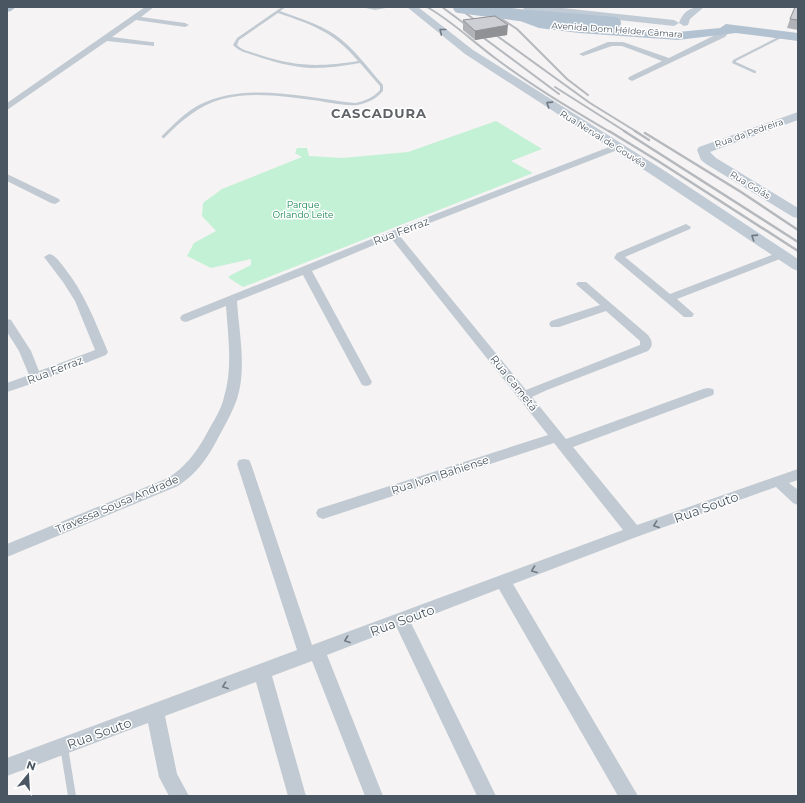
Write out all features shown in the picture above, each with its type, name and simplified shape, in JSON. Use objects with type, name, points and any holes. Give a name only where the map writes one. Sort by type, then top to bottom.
[{"type":"main road","name":"Rua Nerval de Gouvêa","points":[[412,7],[469,52],[618,147],[798,266]]},
{"type":"main road","points":[[459,7],[531,16],[616,21]]},
{"type":"main road","points":[[486,7],[616,21]]},
{"type":"main road","name":"Avenida Dom Hélder Câmara","points":[[526,7],[562,12],[679,23]]},
{"type":"main road","points":[[679,23],[698,7]]},
{"type":"main road","name":"Avenida Dom Hélder Câmara","points":[[500,8],[528,21],[553,26],[683,35],[739,29]]},
{"type":"main road","name":"Avenida Dom Hélder Câmara","points":[[616,21],[741,26],[798,32]]},
{"type":"main road","name":"Avenida Dom Hélder Câmara","points":[[616,21],[739,29],[798,37]]},
{"type":"main road","name":"Rua da Pedreira","points":[[704,154],[703,150],[707,148],[798,116]]},
{"type":"main road","name":"Rua Goiás","points":[[704,154],[711,161],[798,214]]},
{"type":"street","points":[[7,107],[150,7]]},
{"type":"street","points":[[134,18],[185,25]]},
{"type":"street","points":[[632,80],[722,35],[726,31]]},
{"type":"street","points":[[683,35],[704,44]]},
{"type":"street","points":[[105,38],[151,44]]},
{"type":"street","points":[[583,54],[616,43],[623,44],[669,61]]},
{"type":"street","name":"Rua Ferraz","points":[[186,318],[393,234],[618,147]]},
{"type":"street","points":[[7,178],[54,201]]},
{"type":"street","points":[[686,227],[621,255],[619,258],[688,314]]},
{"type":"street","name":"Rua Cametá","points":[[393,234],[634,532]]},
{"type":"street","points":[[669,298],[781,255]]},
{"type":"street","name":"Rua Ferraz","points":[[7,388],[102,352],[85,308],[69,281],[49,257]]},
{"type":"street","points":[[305,269],[366,382]]},
{"type":"street","points":[[524,396],[542,387],[646,346],[646,341],[644,338],[582,284]]},
{"type":"street","name":"Travessa Sousa Andrade","points":[[7,551],[173,482],[185,475],[197,462],[224,413],[235,378],[231,299]]},
{"type":"street","points":[[555,324],[607,307]]},
{"type":"street","points":[[7,323],[25,351],[36,378]]},
{"type":"street","name":"Rua Ivan Bahiense","points":[[323,513],[560,441],[708,392]]},
{"type":"street","points":[[244,464],[312,653],[374,796]]},
{"type":"street","name":"Rua Souto","points":[[7,767],[634,532],[798,474]]},
{"type":"street","points":[[778,481],[798,499]]},
{"type":"street","points":[[503,582],[629,796]]},
{"type":"street","points":[[401,620],[487,796]]},
{"type":"street","points":[[262,672],[297,796]]},
{"type":"street","points":[[155,712],[168,777],[180,796]]},
{"type":"lane","points":[[284,7],[238,39],[235,45],[266,58],[301,67],[329,67],[361,62]]},
{"type":"lane","points":[[363,7],[376,9],[389,7]]},
{"type":"lane","points":[[163,137],[181,119],[198,107],[213,100],[235,95],[266,93],[355,104],[370,101],[380,93],[382,86],[346,43],[330,32],[311,23],[278,12]]},
{"type":"lane","points":[[756,72],[734,63],[734,61],[785,35]]},
{"type":"lane","points":[[64,746],[72,796]]},
{"type":"green space","name":"Parque Orlando Leite","points":[[496,121],[542,149],[511,161],[533,173],[243,287],[229,278],[229,276],[251,265],[251,259],[211,268],[187,256],[194,243],[216,231],[202,216],[203,203],[222,189],[302,157],[295,153],[297,148],[307,148],[309,156],[342,158],[408,152]]},
{"type":"building","points":[[795,7],[798,7],[798,20],[790,19]]},
{"type":"building","points":[[495,16],[508,25],[475,31],[463,20]]},
{"type":"railway","points":[[427,7],[445,18],[495,58],[523,78],[610,132]]},
{"type":"railway","points":[[442,7],[559,94]]},
{"type":"railway","points":[[457,7],[590,103],[637,132]]},
{"type":"railway","points":[[483,7],[517,29],[567,79],[588,95]]},
{"type":"railway","points":[[555,87],[626,132]]},
{"type":"railway","points":[[609,131],[798,251]]},
{"type":"railway","points":[[624,131],[798,242]]},
{"type":"railway","points":[[635,131],[649,140]]},
{"type":"railway","points":[[645,133],[741,192],[798,230]]},
{"type":"district","name":"CASCADURA","points":[[379,113]]}]
